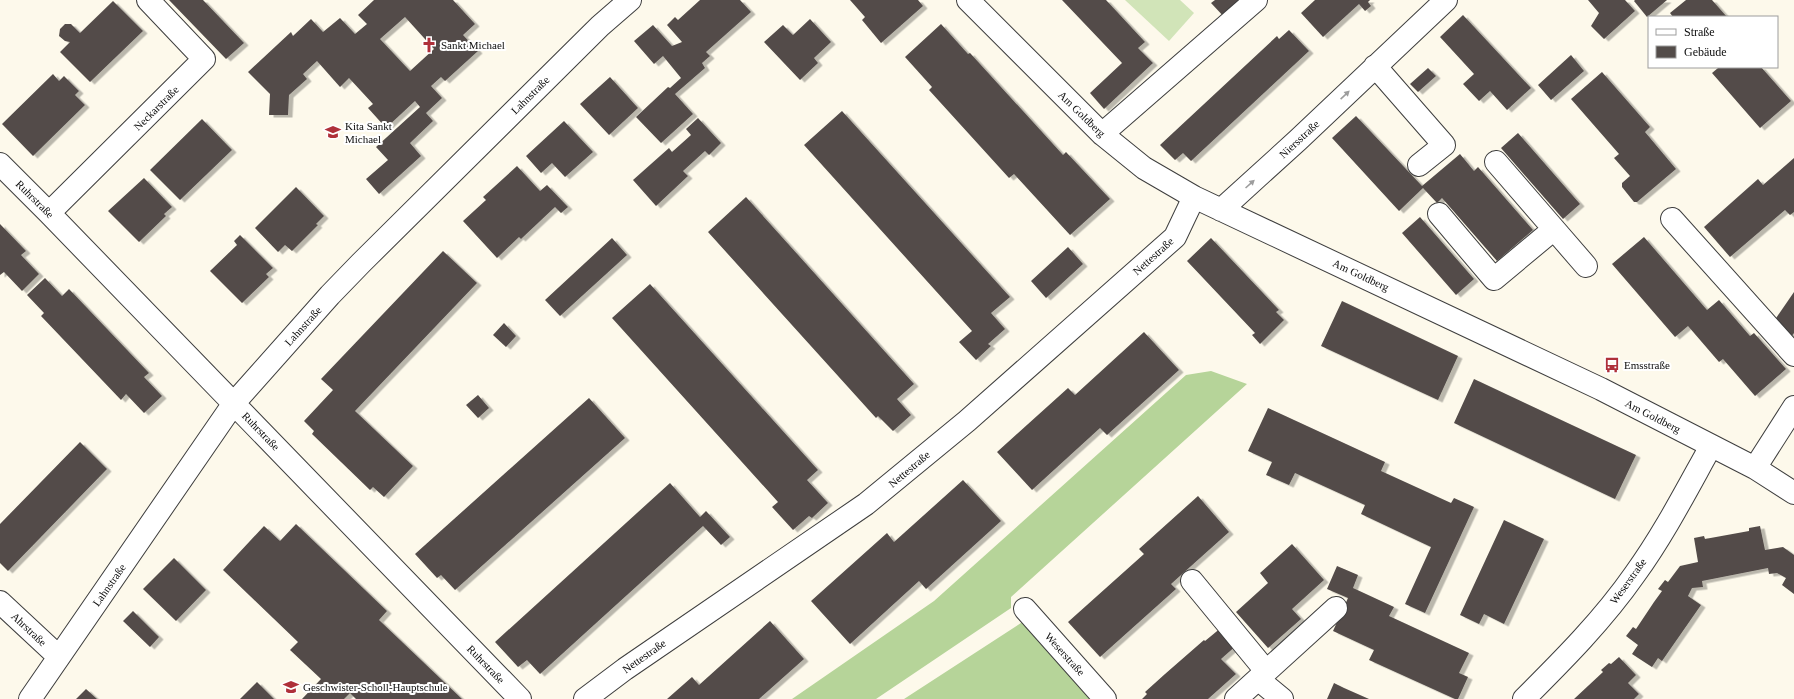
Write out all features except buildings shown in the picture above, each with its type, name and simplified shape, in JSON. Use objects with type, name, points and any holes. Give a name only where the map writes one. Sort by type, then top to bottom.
[{"type":"street","name":"Neckarstraße","points":[[49,213],[204,59],[148,0]]},
{"type":"street","name":"Lahnstraße","points":[[30,699],[234,403],[330,295],[600,26],[630,0]]},
{"type":"street","name":"Am Goldberg","points":[[968,0],[1102,134],[1144,168],[1194,197],[1550,365],[1755,468],[1794,493]]},
{"type":"street","points":[[1102,134],[1256,0]]},
{"type":"street","name":"Niersstraße","points":[[1221,210],[1446,0]]},
{"type":"street","points":[[1375,66],[1444,145],[1419,165]]},
{"type":"street","points":[[1496,162],[1586,266]]},
{"type":"street","name":"Ruhrstraße","points":[[0,164],[234,403],[520,699]]},
{"type":"street","name":"Nettestraße","points":[[585,699],[625,669],[866,504],[967,421],[1175,237],[1194,197]]},
{"type":"street","points":[[1438,214],[1494,279],[1554,229]]},
{"type":"street","points":[[1672,219],[1794,355]]},
{"type":"street","points":[[1755,468],[1794,407]]},
{"type":"street","name":"Weserstraße","points":[[1524,699],[1591,630],[1635,574],[1675,510],[1711,446]]},
{"type":"street","points":[[1192,581],[1262,675],[1282,699]]},
{"type":"street","name":"Ahrstraße","points":[[0,602],[59,657]]},
{"type":"street","points":[[1236,699],[1336,608]]},
{"type":"street","name":"Weserstraße","points":[[1025,609],[1105,699]]},
{"type":"green space","points":[[1125,0],[1180,0],[1194,13],[1169,41]]},
{"type":"green space","points":[[1211,371],[1247,384],[1011,597],[1011,608],[876,699],[792,699],[934,601],[1186,375]]},
{"type":"green space","points":[[1024,621],[1092,699],[904,699]]},
{"type":"place","name":"Sankt Michael","points":[[429,45]]},
{"type":"place","name":"Kita Sankt Michael","points":[[333,132]]},
{"type":"place","name":"Emsstraße","points":[[1612,365]]},
{"type":"place","name":"Geschwister-Scholl-Hauptschule","points":[[291,687]]}]
